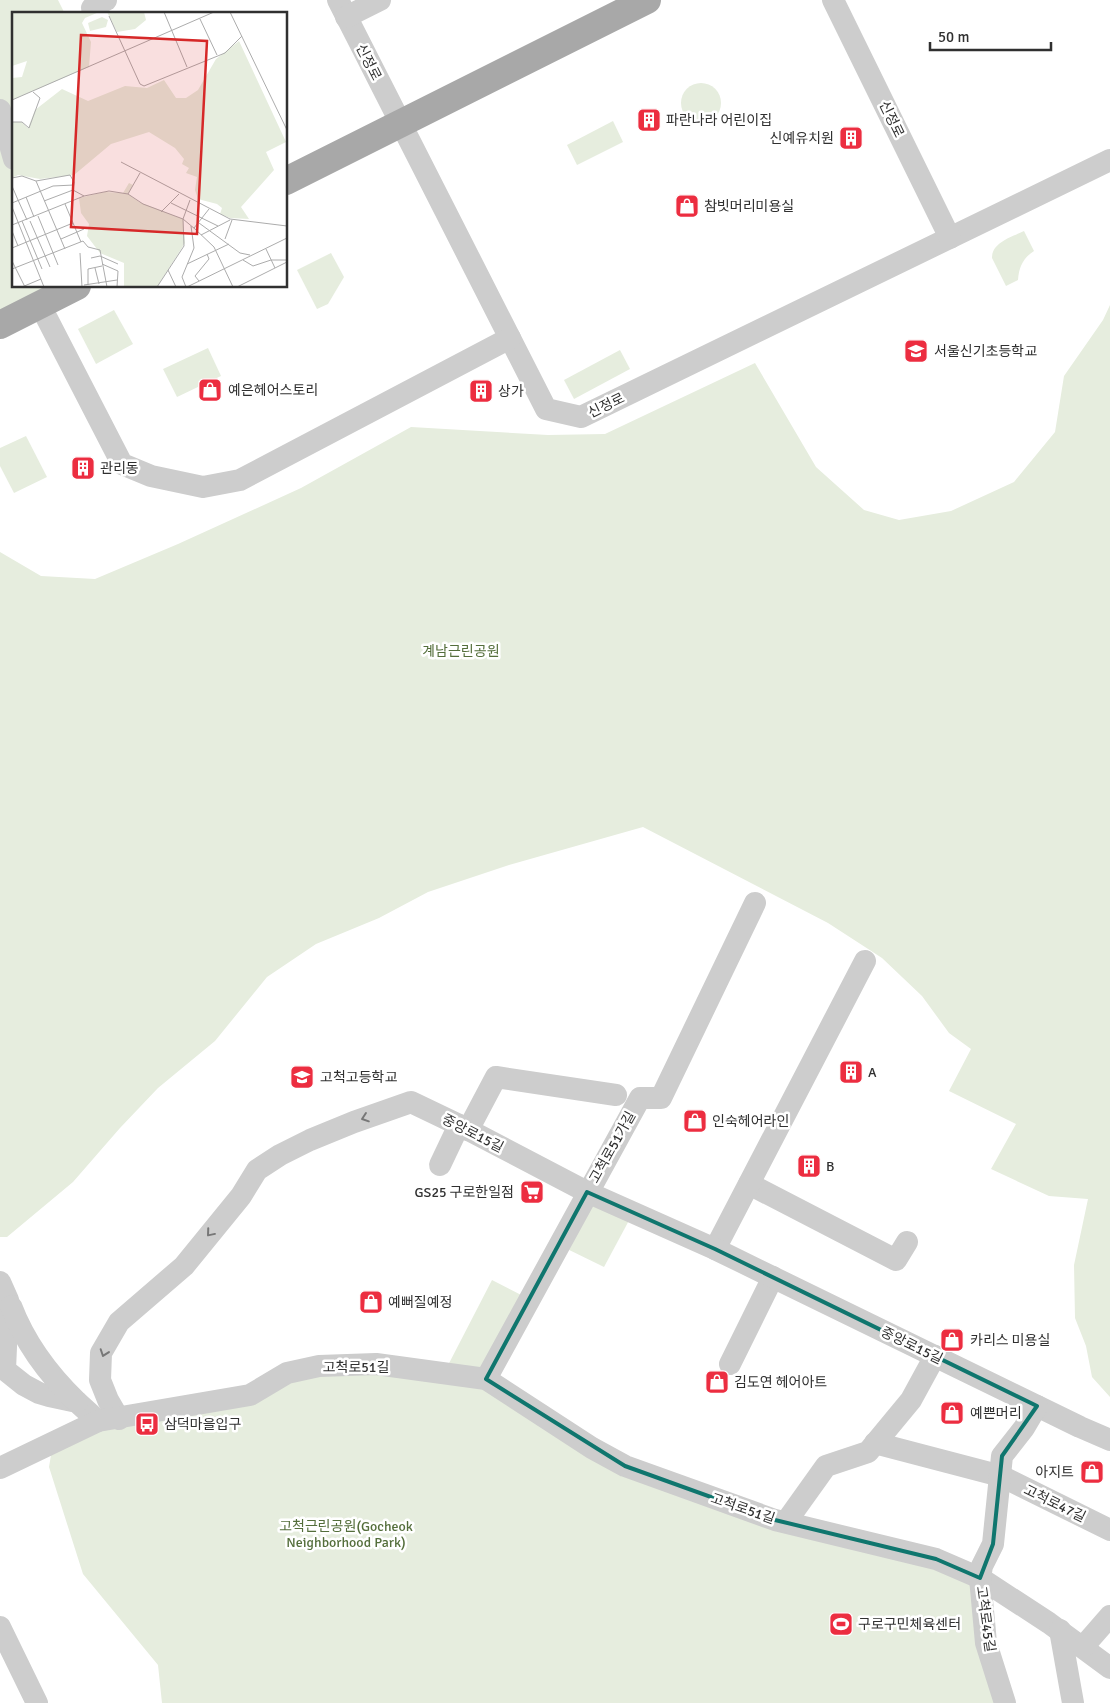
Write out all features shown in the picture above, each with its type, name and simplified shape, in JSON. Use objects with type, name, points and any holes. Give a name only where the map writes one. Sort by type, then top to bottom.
[{"type":"main road","points":[[288,180],[647,0]]},
{"type":"main road","points":[[0,325],[48,297],[73,288]]},
{"type":"street","points":[[342,9],[380,0]]},
{"type":"street","name":"신정로","points":[[833,0],[950,238]]},
{"type":"street","name":"신정로","points":[[342,9],[546,409],[581,417],[1110,160]]},
{"type":"street","points":[[0,110],[12,152]]},
{"type":"street","points":[[48,297],[122,464],[152,476],[203,487],[240,480],[510,338]]},
{"type":"street","name":"고척로51가길","points":[[486,1379],[640,1098],[661,1098],[754,903]]},
{"type":"street","points":[[715,1249],[865,961]]},
{"type":"street","points":[[440,1165],[496,1077],[616,1095]]},
{"type":"street","name":"중앙로15길","points":[[109,1420],[108,1400],[100,1380],[101,1353],[120,1322],[184,1266],[241,1196],[257,1170],[280,1155],[354,1122],[411,1102],[464,1127],[587,1192],[715,1249],[1036,1406],[1110,1440]]},
{"type":"street","points":[[749,1184],[896,1260],[907,1242]]},
{"type":"street","points":[[730,1364],[773,1277]]},
{"type":"street","points":[[4,1291],[26,1339],[59,1385],[77,1402],[109,1420]]},
{"type":"street","points":[[4,1291],[2,1371],[39,1393],[77,1402]]},
{"type":"street","name":"고척로51길","points":[[786,1522],[826,1466],[868,1452],[911,1400],[935,1356]]},
{"type":"street","name":"고척로51길","points":[[0,1468],[109,1420],[250,1394],[287,1373],[319,1366],[376,1364],[486,1379],[592,1448],[625,1466],[786,1522],[936,1559],[980,1578],[1060,1630],[1110,1668]]},
{"type":"street","name":"고척로45길","points":[[1005,1703],[986,1643],[980,1578],[982,1566],[993,1544],[1002,1456],[1024,1428],[1036,1406]]},
{"type":"street","points":[[875,1443],[1001,1476]]},
{"type":"street","name":"고척로47길","points":[[1001,1476],[1110,1530]]},
{"type":"street","points":[[1083,1647],[1110,1616]]},
{"type":"street","points":[[0,1626],[8,1666],[37,1703]]},
{"type":"street","points":[[1060,1630],[1073,1703]]},
{"type":"highlighted area","points":[[587,1192],[715,1249],[1037,1406],[1002,1456],[993,1544],[980,1578],[936,1559],[775,1520],[625,1466],[486,1379]]},
{"type":"green space","points":[[0,0],[58,0],[64,12],[12,12],[12,288],[74,288],[0,325]]},
{"type":"green space","points":[[701,83],[715,89],[721,103],[715,117],[701,123],[687,117],[681,103],[687,89]]},
{"type":"green space","points":[[613,121],[623,142],[577,165],[567,145]]},
{"type":"green space","points":[[1024,231],[1034,251],[1022,263],[1018,280],[1006,286],[992,258],[993,252],[999,244]]},
{"type":"green space","points":[[331,253],[344,277],[328,304],[317,309],[297,270]]},
{"type":"green space","name":"계남근린공원","points":[[1110,305],[1110,1397],[1092,1377],[1086,1346],[1075,1318],[1074,1265],[1088,1199],[1049,1196],[991,1169],[1016,1124],[949,1091],[971,1049],[949,1033],[922,996],[882,958],[828,923],[643,827],[509,865],[428,892],[379,918],[316,944],[267,977],[215,1041],[158,1088],[73,1182],[7,1237],[0,1237],[0,552],[41,576],[95,579],[178,544],[301,488],[411,427],[548,435],[605,434],[755,363],[816,467],[864,510],[899,520],[951,511],[1014,482],[1055,432],[1064,376],[1103,320]]},
{"type":"green space","points":[[114,310],[133,344],[96,364],[78,329]]},
{"type":"green space","points":[[208,348],[221,376],[177,397],[163,369]]},
{"type":"green space","points":[[620,350],[630,369],[574,399],[564,380]]},
{"type":"green space","points":[[26,436],[47,477],[14,493],[0,466],[0,448]]},
{"type":"green space","points":[[587,1192],[633,1213],[604,1267],[559,1245]]},
{"type":"green space","name":"고척근린공원(Gocheok Neighborhood Park)","points":[[492,1280],[529,1299],[486,1379],[592,1448],[980,1578],[1005,1703],[162,1703],[158,1665],[83,1574],[49,1467],[53,1443],[287,1373],[444,1373]]},
{"type":"place","name":"파란나라 어린이집","points":[[649,120]]},
{"type":"place","name":"신예유치원","points":[[851,138]]},
{"type":"place","name":"참빗머리미용실","points":[[687,206]]},
{"type":"place","name":"서울신기초등학교","points":[[916,351]]},
{"type":"place","name":"예은헤어스토리","points":[[210,390]]},
{"type":"place","name":"상가","points":[[481,391]]},
{"type":"place","name":"관리동","points":[[83,468]]},
{"type":"place","name":"A","points":[[851,1072]]},
{"type":"place","name":"고척고등학교","points":[[302,1077]]},
{"type":"place","name":"인숙헤어라인","points":[[695,1121]]},
{"type":"place","name":"B","points":[[809,1166]]},
{"type":"place","name":"GS25 구로한일점","points":[[532,1192]]},
{"type":"place","name":"예뻐질예정","points":[[371,1302]]},
{"type":"place","name":"카리스 미용실","points":[[952,1340]]},
{"type":"place","name":"김도연 헤어아트","points":[[717,1382]]},
{"type":"place","name":"예쁜머리","points":[[952,1413]]},
{"type":"place","name":"삼덕마을입구","points":[[147,1424]]},
{"type":"place","name":"아지트","points":[[1092,1472]]},
{"type":"place","name":"구로구민체육센터","points":[[841,1624]]}]
